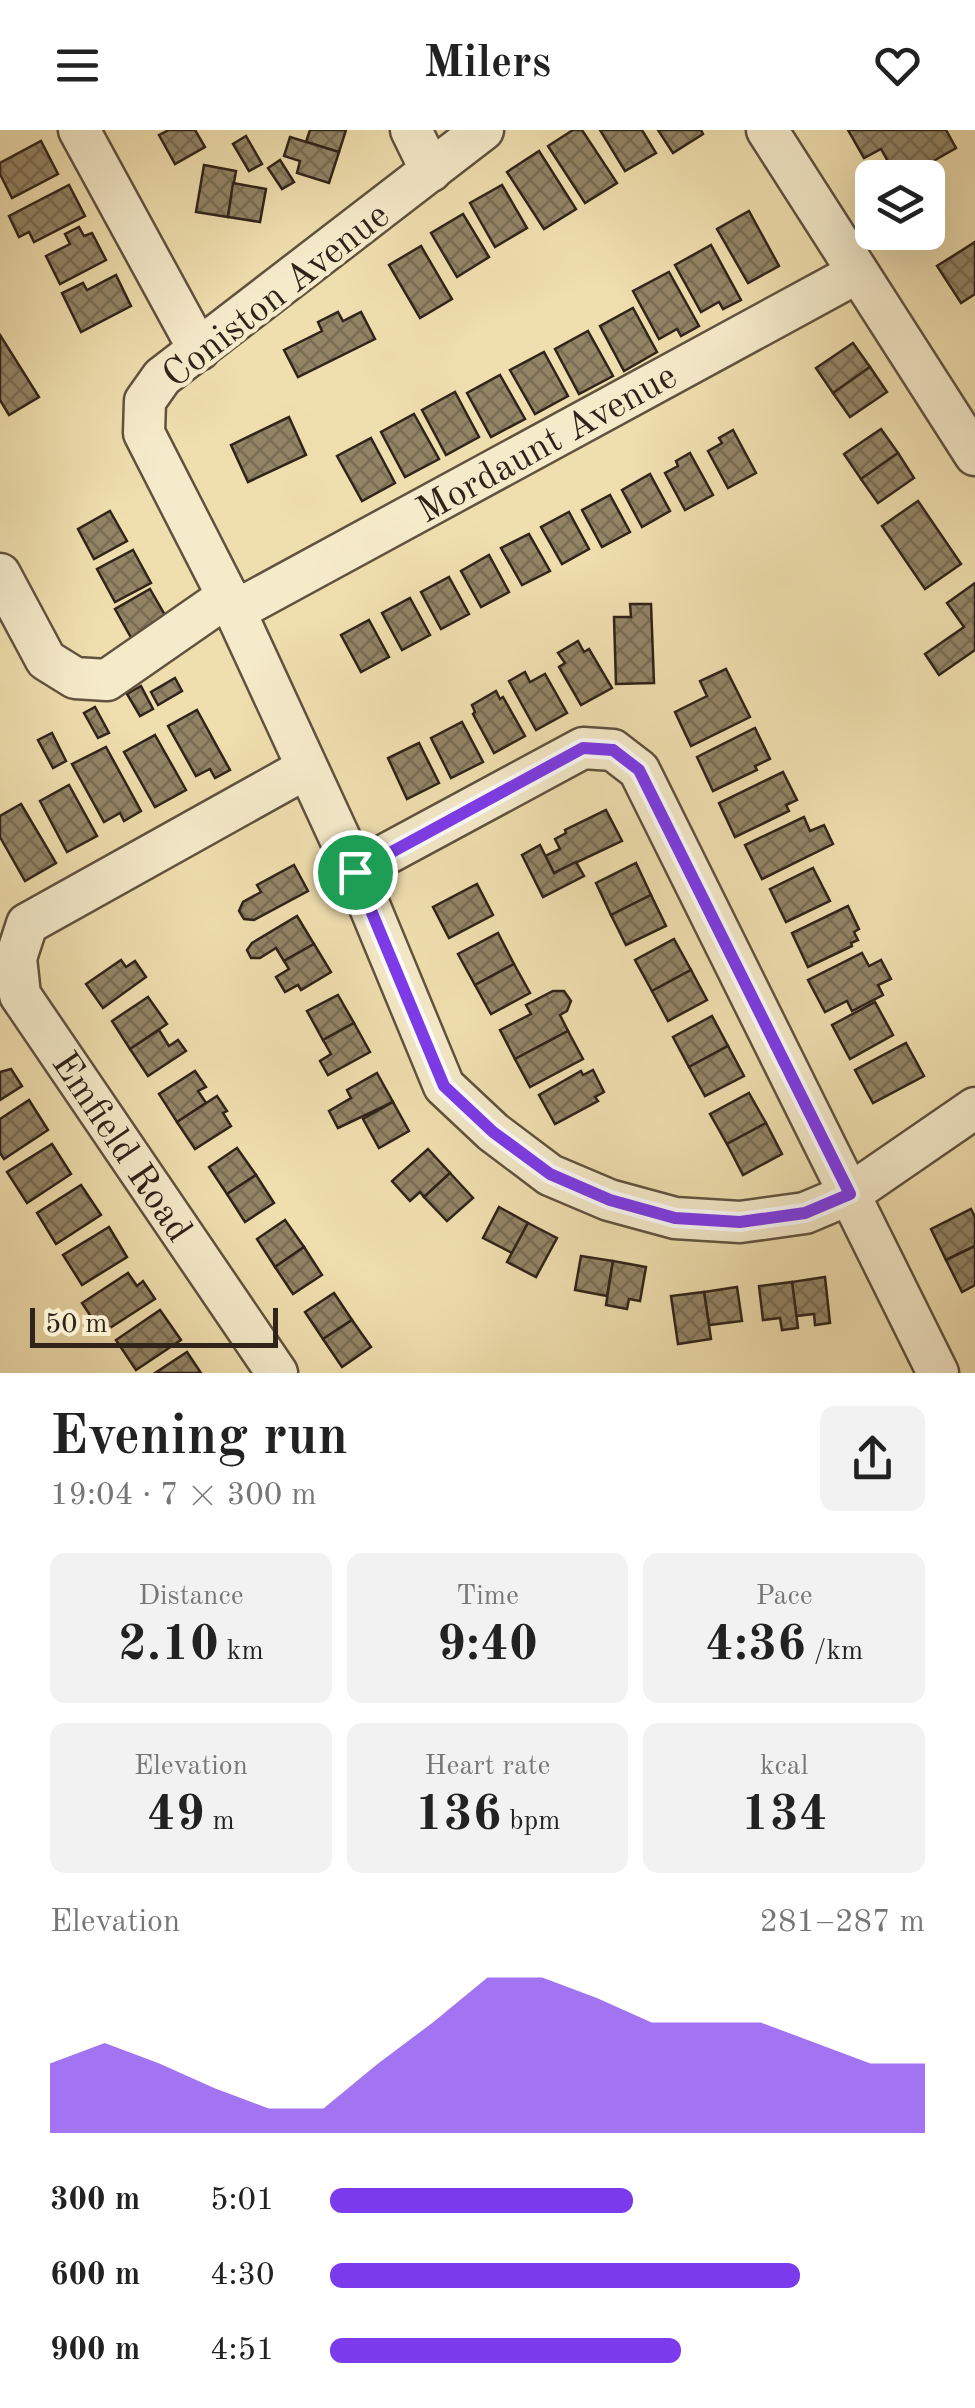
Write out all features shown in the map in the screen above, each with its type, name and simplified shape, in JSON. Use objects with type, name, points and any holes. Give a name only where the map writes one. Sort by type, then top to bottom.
[{"type":"street","points":[[79,130],[199,350]]},
{"type":"street","points":[[411,130],[431,171]]},
{"type":"street","name":"Coniston Avenue","points":[[483,130],[162,377],[145,401],[144,433],[231,604],[355,872],[444,1086],[493,1132],[550,1174],[610,1200],[675,1218],[756,1220],[805,1213],[850,1194],[975,1108]]},
{"type":"street","points":[[767,130],[975,455]]},
{"type":"street","name":"Mordaunt Avenue","points":[[0,574],[46,660],[75,678],[107,680],[231,604],[857,273]]},
{"type":"street","points":[[355,872],[583,748],[613,750],[639,770],[938,1373]]},
{"type":"street","name":"Emfield Road","points":[[277,1373],[20,994],[16,958],[27,924],[305,769]]},
{"type":"building","points":[[169,130],[195,130],[205,147],[175,164],[159,135]]},
{"type":"building","points":[[310,130],[346,130],[339,152],[306,142]]},
{"type":"building","points":[[573,130],[582,130],[617,183],[585,203],[548,146]]},
{"type":"building","points":[[600,130],[642,130],[656,153],[625,171]]},
{"type":"building","points":[[658,130],[701,130],[703,134],[673,153]]},
{"type":"building","points":[[848,130],[946,130],[956,148],[935,160],[887,160],[881,149],[864,158]]},
{"type":"building","points":[[246,136],[262,164],[249,171],[233,144]]},
{"type":"building","points":[[290,137],[339,152],[329,183],[297,173],[300,161],[284,156]]},
{"type":"building","points":[[41,141],[58,174],[12,198],[0,174],[0,163]]},
{"type":"building","points":[[539,151],[576,209],[544,229],[507,172]]},
{"type":"building","points":[[280,160],[294,182],[282,189],[268,168]]},
{"type":"building","points":[[204,165],[236,171],[228,217],[196,212]]},
{"type":"building","points":[[233,183],[266,189],[260,222],[228,217]]},
{"type":"building","points":[[69,185],[85,216],[34,242],[29,232],[19,237],[9,216]]},
{"type":"building","points":[[502,185],[527,228],[495,247],[470,203]]},
{"type":"building","points":[[749,211],[779,266],[748,283],[717,229]]},
{"type":"building","points":[[463,214],[489,257],[457,277],[431,233]]},
{"type":"building","points":[[79,227],[84,236],[92,233],[106,260],[60,284],[46,256],[70,244],[65,234]]},
{"type":"building","points":[[975,242],[975,294],[961,303],[937,266]]},
{"type":"building","points":[[711,245],[741,300],[723,309],[719,302],[701,312],[675,265]]},
{"type":"building","points":[[421,246],[452,299],[420,318],[389,265]]},
{"type":"building","points":[[669,272],[699,326],[681,336],[677,329],[659,339],[633,291]]},
{"type":"building","points":[[116,275],[131,306],[81,332],[62,293],[83,283],[87,290]]},
{"type":"building","points":[[633,308],[657,352],[624,371],[600,326]]},
{"type":"building","points":[[338,312],[343,321],[361,312],[375,339],[298,377],[284,350],[322,331],[318,322]]},
{"type":"building","points":[[588,331],[613,376],[579,394],[555,349]]},
{"type":"building","points":[[0,335],[39,397],[9,415],[0,400]]},
{"type":"building","points":[[853,343],[870,367],[833,393],[816,368]]},
{"type":"building","points":[[544,352],[568,396],[535,414],[510,370]]},
{"type":"building","points":[[870,367],[887,392],[850,417],[833,393]]},
{"type":"building","points":[[500,375],[525,419],[491,437],[467,393]]},
{"type":"building","points":[[455,392],[479,437],[446,455],[422,410]]},
{"type":"building","points":[[414,414],[439,459],[405,477],[381,432]]},
{"type":"building","points":[[289,417],[306,455],[248,482],[231,445]]},
{"type":"building","points":[[881,429],[898,453],[861,479],[844,454]]},
{"type":"building","points":[[733,430],[756,473],[728,488],[708,451]]},
{"type":"building","points":[[371,438],[395,483],[362,501],[337,456]]},
{"type":"building","points":[[690,453],[713,495],[685,510],[665,473]]},
{"type":"building","points":[[898,453],[914,478],[878,503],[861,479]]},
{"type":"building","points":[[650,474],[670,511],[642,527],[622,490]]},
{"type":"building","points":[[610,495],[630,532],[602,547],[582,510]]},
{"type":"building","points":[[918,501],[961,564],[925,589],[882,526]]},
{"type":"building","points":[[110,511],[127,541],[94,559],[78,529]]},
{"type":"building","points":[[569,512],[589,549],[562,564],[541,527]]},
{"type":"building","points":[[529,534],[550,571],[522,585],[501,548]]},
{"type":"building","points":[[133,550],[151,583],[115,602],[97,569]]},
{"type":"building","points":[[489,555],[509,592],[481,607],[461,571]]},
{"type":"building","points":[[449,577],[469,614],[441,629],[421,592]]},
{"type":"building","points":[[975,583],[975,650],[939,675],[925,654],[964,627],[947,603]]},
{"type":"building","points":[[150,589],[169,622],[133,641],[115,609]]},
{"type":"building","points":[[410,598],[430,635],[402,650],[382,613]]},
{"type":"building","points":[[630,604],[651,604],[654,683],[616,684],[614,617],[631,617]]},
{"type":"building","points":[[369,620],[389,657],[361,672],[341,635]]},
{"type":"building","points":[[578,641],[584,652],[589,649],[612,688],[581,705],[559,667],[565,663],[558,653]]},
{"type":"building","points":[[726,669],[750,717],[691,746],[675,712],[707,696],[700,681]]},
{"type":"building","points":[[525,672],[530,682],[545,674],[567,713],[536,730],[509,681]]},
{"type":"building","points":[[175,678],[182,691],[158,705],[151,692]]},
{"type":"building","points":[[141,686],[153,709],[140,716],[127,694]]},
{"type":"building","points":[[496,691],[525,736],[494,753],[472,705]]},
{"type":"building","points":[[95,707],[109,733],[98,738],[84,713]]},
{"type":"building","points":[[197,710],[230,770],[215,778],[210,769],[196,776],[168,726]]},
{"type":"building","points":[[462,722],[483,762],[451,778],[431,738]]},
{"type":"building","points":[[755,728],[770,759],[755,766],[757,770],[713,791],[697,757]]},
{"type":"building","points":[[52,733],[66,761],[53,768],[38,740]]},
{"type":"building","points":[[155,735],[186,790],[155,807],[124,752]]},
{"type":"building","points":[[419,743],[439,783],[407,799],[388,758]]},
{"type":"building","points":[[106,747],[141,811],[124,821],[120,813],[104,822],[72,764]]},
{"type":"building","points":[[783,772],[797,800],[786,805],[789,811],[735,837],[719,803]]},
{"type":"building","points":[[69,785],[97,836],[67,852],[40,801]]},
{"type":"building","points":[[21,804],[56,863],[25,881],[0,837],[0,816]]},
{"type":"building","points":[[606,810],[622,841],[554,873],[545,856],[560,849],[555,839]]},
{"type":"building","points":[[804,817],[810,831],[824,825],[833,844],[762,879],[745,845]]},
{"type":"building","points":[[540,845],[554,873],[576,862],[584,876],[543,897],[522,855]]},
{"type":"building","points":[[636,863],[651,895],[611,915],[596,883]]},
{"type":"building","points":[[294,865],[308,891],[254,920],[244,919],[239,911],[243,902],[261,892],[257,885]]},
{"type":"building","points":[[813,868],[830,901],[786,922],[770,889]]},
{"type":"building","points":[[477,884],[493,915],[449,938],[433,907]]},
{"type":"building","points":[[651,895],[666,926],[626,945],[611,915]]},
{"type":"building","points":[[848,906],[859,929],[854,932],[858,940],[808,967],[792,933]]},
{"type":"building","points":[[297,916],[314,944],[284,961],[276,948],[260,958],[251,958],[247,950],[252,943]]},
{"type":"building","points":[[498,933],[514,964],[475,985],[458,954]]},
{"type":"building","points":[[674,939],[691,970],[652,991],[635,960]]},
{"type":"building","points":[[314,944],[331,972],[301,990],[298,985],[285,992],[276,977],[289,969],[284,961]]},
{"type":"building","points":[[862,953],[869,966],[881,960],[891,979],[878,985],[883,995],[852,1011],[847,1001],[825,1012],[808,980]]},
{"type":"building","points":[[121,960],[126,967],[135,961],[146,977],[103,1008],[86,984]]},
{"type":"building","points":[[514,964],[530,993],[491,1014],[475,985]]},
{"type":"building","points":[[691,970],[707,1000],[668,1021],[652,991]]},
{"type":"building","points":[[553,991],[564,991],[571,1001],[567,1011],[560,1015],[568,1031],[515,1059],[500,1030],[531,1014],[526,1005]]},
{"type":"building","points":[[338,995],[354,1023],[323,1040],[307,1011]]},
{"type":"building","points":[[148,997],[167,1024],[130,1049],[112,1021]]},
{"type":"building","points":[[875,1002],[893,1035],[850,1059],[832,1025]]},
{"type":"building","points":[[712,1016],[728,1046],[689,1067],[673,1037]]},
{"type":"building","points":[[354,1023],[370,1052],[328,1075],[320,1061],[331,1054],[323,1040]]},
{"type":"building","points":[[159,1030],[169,1046],[178,1040],[186,1051],[148,1076],[130,1049]]},
{"type":"building","points":[[568,1031],[583,1059],[530,1087],[515,1059]]},
{"type":"building","points":[[906,1043],[924,1076],[873,1103],[855,1070]]},
{"type":"building","points":[[728,1046],[744,1076],[705,1096],[689,1067]]},
{"type":"building","points":[[11,1069],[22,1086],[0,1100],[0,1072]]},
{"type":"building","points":[[593,1070],[604,1092],[595,1097],[598,1101],[555,1124],[539,1095],[581,1071],[583,1075]]},
{"type":"building","points":[[195,1071],[206,1087],[198,1091],[206,1103],[177,1122],[159,1094]]},
{"type":"building","points":[[377,1073],[393,1102],[338,1128],[329,1111],[351,1098],[347,1090]]},
{"type":"building","points":[[749,1093],[766,1123],[727,1144],[710,1114]]},
{"type":"building","points":[[217,1096],[231,1126],[195,1149],[177,1122]]},
{"type":"building","points":[[29,1100],[48,1130],[4,1159],[0,1153],[0,1119]]},
{"type":"building","points":[[393,1102],[409,1131],[379,1148],[363,1119]]},
{"type":"building","points":[[766,1123],[782,1154],[743,1175],[727,1144]]},
{"type":"building","points":[[52,1144],[71,1174],[27,1203],[7,1172]]},
{"type":"building","points":[[237,1148],[256,1175],[227,1194],[209,1167]]},
{"type":"building","points":[[428,1149],[450,1173],[424,1197],[420,1192],[410,1201],[392,1181]]},
{"type":"building","points":[[450,1173],[473,1198],[447,1221],[424,1197]]},
{"type":"building","points":[[256,1175],[274,1203],[245,1222],[227,1194]]},
{"type":"building","points":[[81,1185],[101,1215],[56,1244],[37,1213]]},
{"type":"building","points":[[499,1207],[528,1223],[512,1253],[483,1238]]},
{"type":"building","points":[[971,1209],[975,1217],[975,1246],[946,1260],[931,1229]]},
{"type":"building","points":[[285,1220],[304,1247],[275,1267],[257,1239]]},
{"type":"building","points":[[528,1223],[557,1238],[536,1277],[507,1262]]},
{"type":"building","points":[[109,1227],[127,1257],[82,1285],[63,1255]]},
{"type":"building","points":[[975,1246],[975,1285],[962,1292],[946,1260]]},
{"type":"building","points":[[304,1247],[322,1275],[293,1294],[275,1267]]},
{"type":"building","points":[[581,1256],[613,1261],[607,1296],[575,1290]]},
{"type":"building","points":[[613,1261],[646,1267],[640,1301],[629,1299],[627,1309],[606,1305]]},
{"type":"building","points":[[128,1273],[137,1286],[143,1281],[155,1299],[102,1333],[82,1303]]},
{"type":"building","points":[[825,1277],[830,1323],[815,1325],[814,1314],[796,1316],[792,1282]]},
{"type":"building","points":[[792,1282],[798,1328],[782,1330],[780,1318],[763,1320],[759,1286]]},
{"type":"building","points":[[737,1287],[742,1321],[709,1325],[704,1292]]},
{"type":"building","points":[[704,1292],[711,1339],[678,1344],[671,1296]]},
{"type":"building","points":[[334,1293],[352,1320],[323,1339],[305,1312]]},
{"type":"building","points":[[160,1310],[181,1340],[136,1370],[116,1340]]},
{"type":"building","points":[[352,1320],[371,1347],[342,1367],[323,1339]]},
{"type":"building","points":[[187,1352],[201,1373],[155,1373]]},
{"type":"route","points":[[583,748],[613,750],[639,770],[850,1194],[805,1213],[740,1222],[675,1218],[610,1200],[550,1174],[493,1132],[444,1086],[355,872],[583,748]]}]
